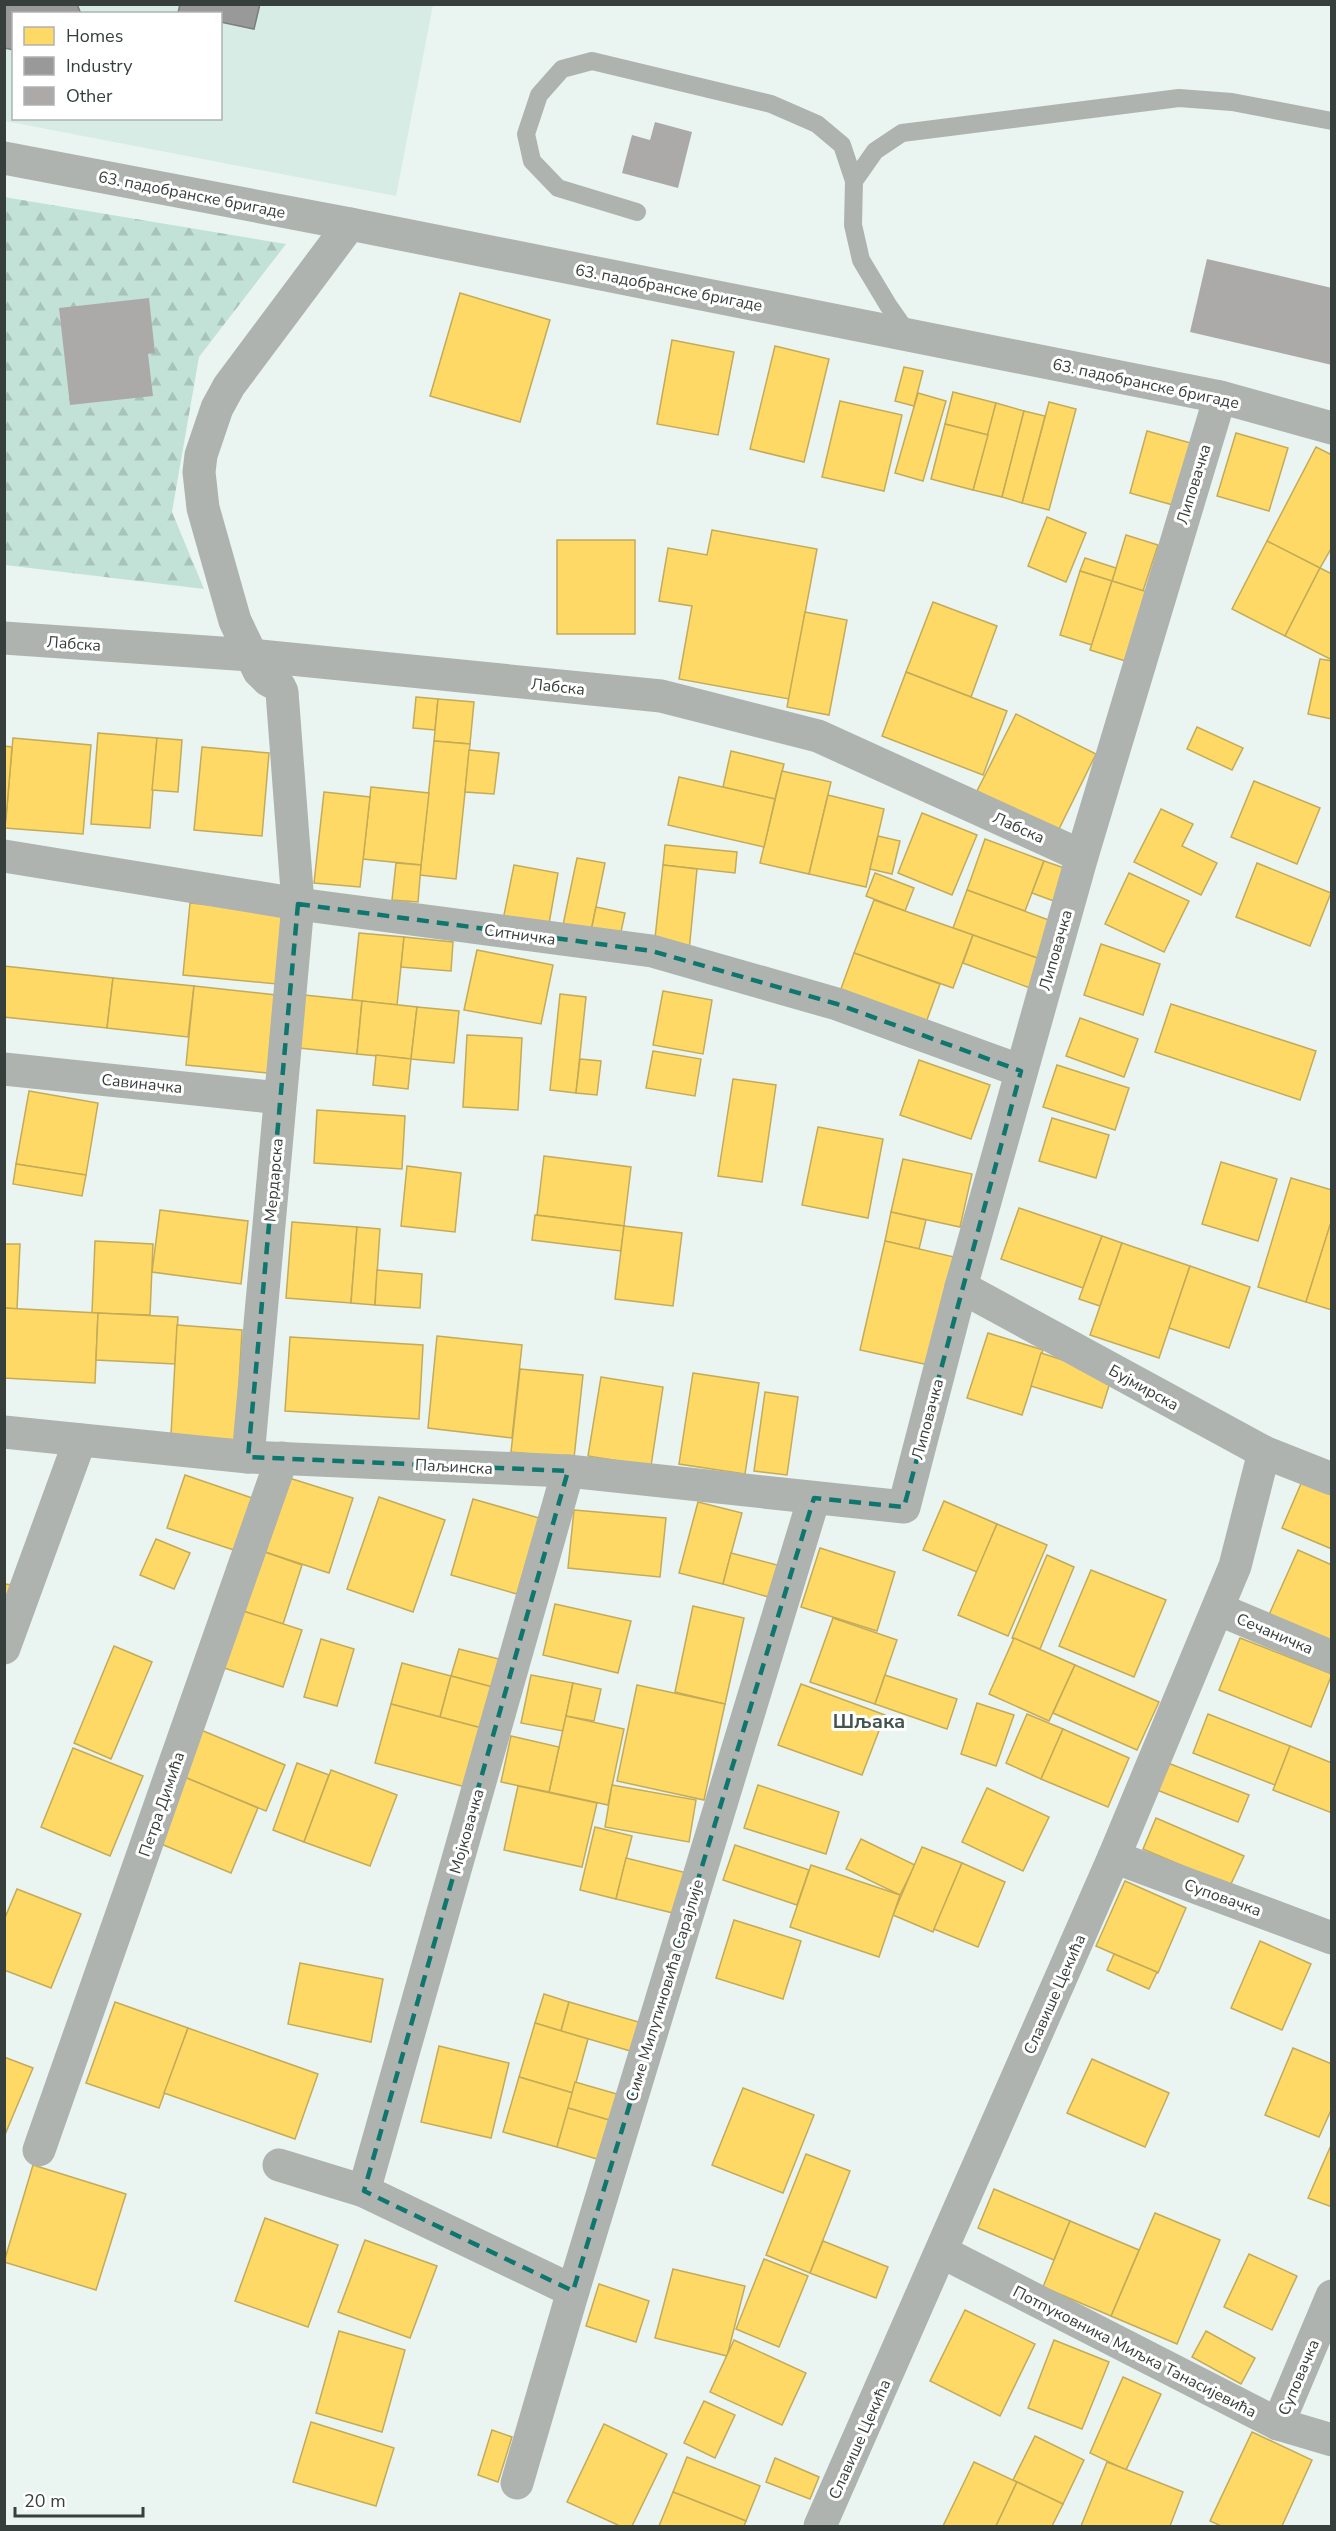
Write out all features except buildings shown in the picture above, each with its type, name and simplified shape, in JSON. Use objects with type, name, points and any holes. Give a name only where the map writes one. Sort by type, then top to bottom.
[{"type":"street","name":"63. падобранске бригаде","points":[[4,158],[350,224],[1220,397],[1332,428]]},
{"type":"street","name":"Мердарска","points":[[248,1457],[298,904],[282,692],[279,686],[259,671],[235,621],[212,545],[198,472],[201,454],[217,408],[229,386],[350,224]]},
{"type":"street","name":"Липовачка","points":[[904,1507],[961,1287],[1082,856],[1220,397]]},
{"type":"street","name":"Лабска","points":[[4,638],[250,655],[661,696],[818,736],[1082,856]]},
{"type":"street","name":"Ситничка","points":[[4,856],[298,904],[652,951],[837,1004],[1021,1071]]},
{"type":"street","name":"Савиначка","points":[[4,1069],[280,1098]]},
{"type":"street","name":"Бујмирска","points":[[961,1287],[1264,1452],[1332,1479]]},
{"type":"street","name":"Паљинска","points":[[4,1432],[248,1457],[568,1471],[904,1507]]},
{"type":"street","points":[[4,1648],[80,1440]]},
{"type":"street","name":"Славише Цекића","points":[[820,2526],[1114,1857],[1218,1609],[1235,1566],[1264,1452]]},
{"type":"street","name":"Петра Димића","points":[[39,2150],[282,1458]]},
{"type":"street","name":"Мојковачка","points":[[364,2191],[568,1471]]},
{"type":"street","name":"Симе Милутиновића Сарајлије","points":[[517,2483],[573,2291],[814,1498]]},
{"type":"street","name":"Сечаничка","points":[[1218,1609],[1332,1657]]},
{"type":"street","name":"Суповачка","points":[[1114,1857],[1332,1938]]},
{"type":"street","points":[[279,2165],[364,2191],[573,2291]]},
{"type":"street","name":"Потпуковника Миљка Танасијевића","points":[[942,2252],[1278,2424],[1332,2440]]},
{"type":"street","name":"Суповачка","points":[[1278,2424],[1332,2296]]},
{"type":"lane","points":[[637,212],[558,188],[532,161],[526,134],[539,95],[562,69],[592,61],[771,104],[817,124],[842,145],[854,181],[853,225],[861,260],[909,335]]},
{"type":"lane","points":[[854,181],[875,151],[902,133],[1179,98],[1232,102],[1332,121]]},
{"type":"highlighted area","points":[[298,904],[652,951],[837,1004],[1021,1071],[904,1507],[814,1498],[573,2291],[364,2191],[568,1471],[248,1457]]},
{"type":"shaded area","points":[[4,5],[433,5],[396,196],[5,121]]},
{"type":"green space","points":[[4,197],[286,244],[199,357],[172,512],[204,589],[5,565]]},
{"type":"district","name":"Шљака","points":[[869,1721]]}]
